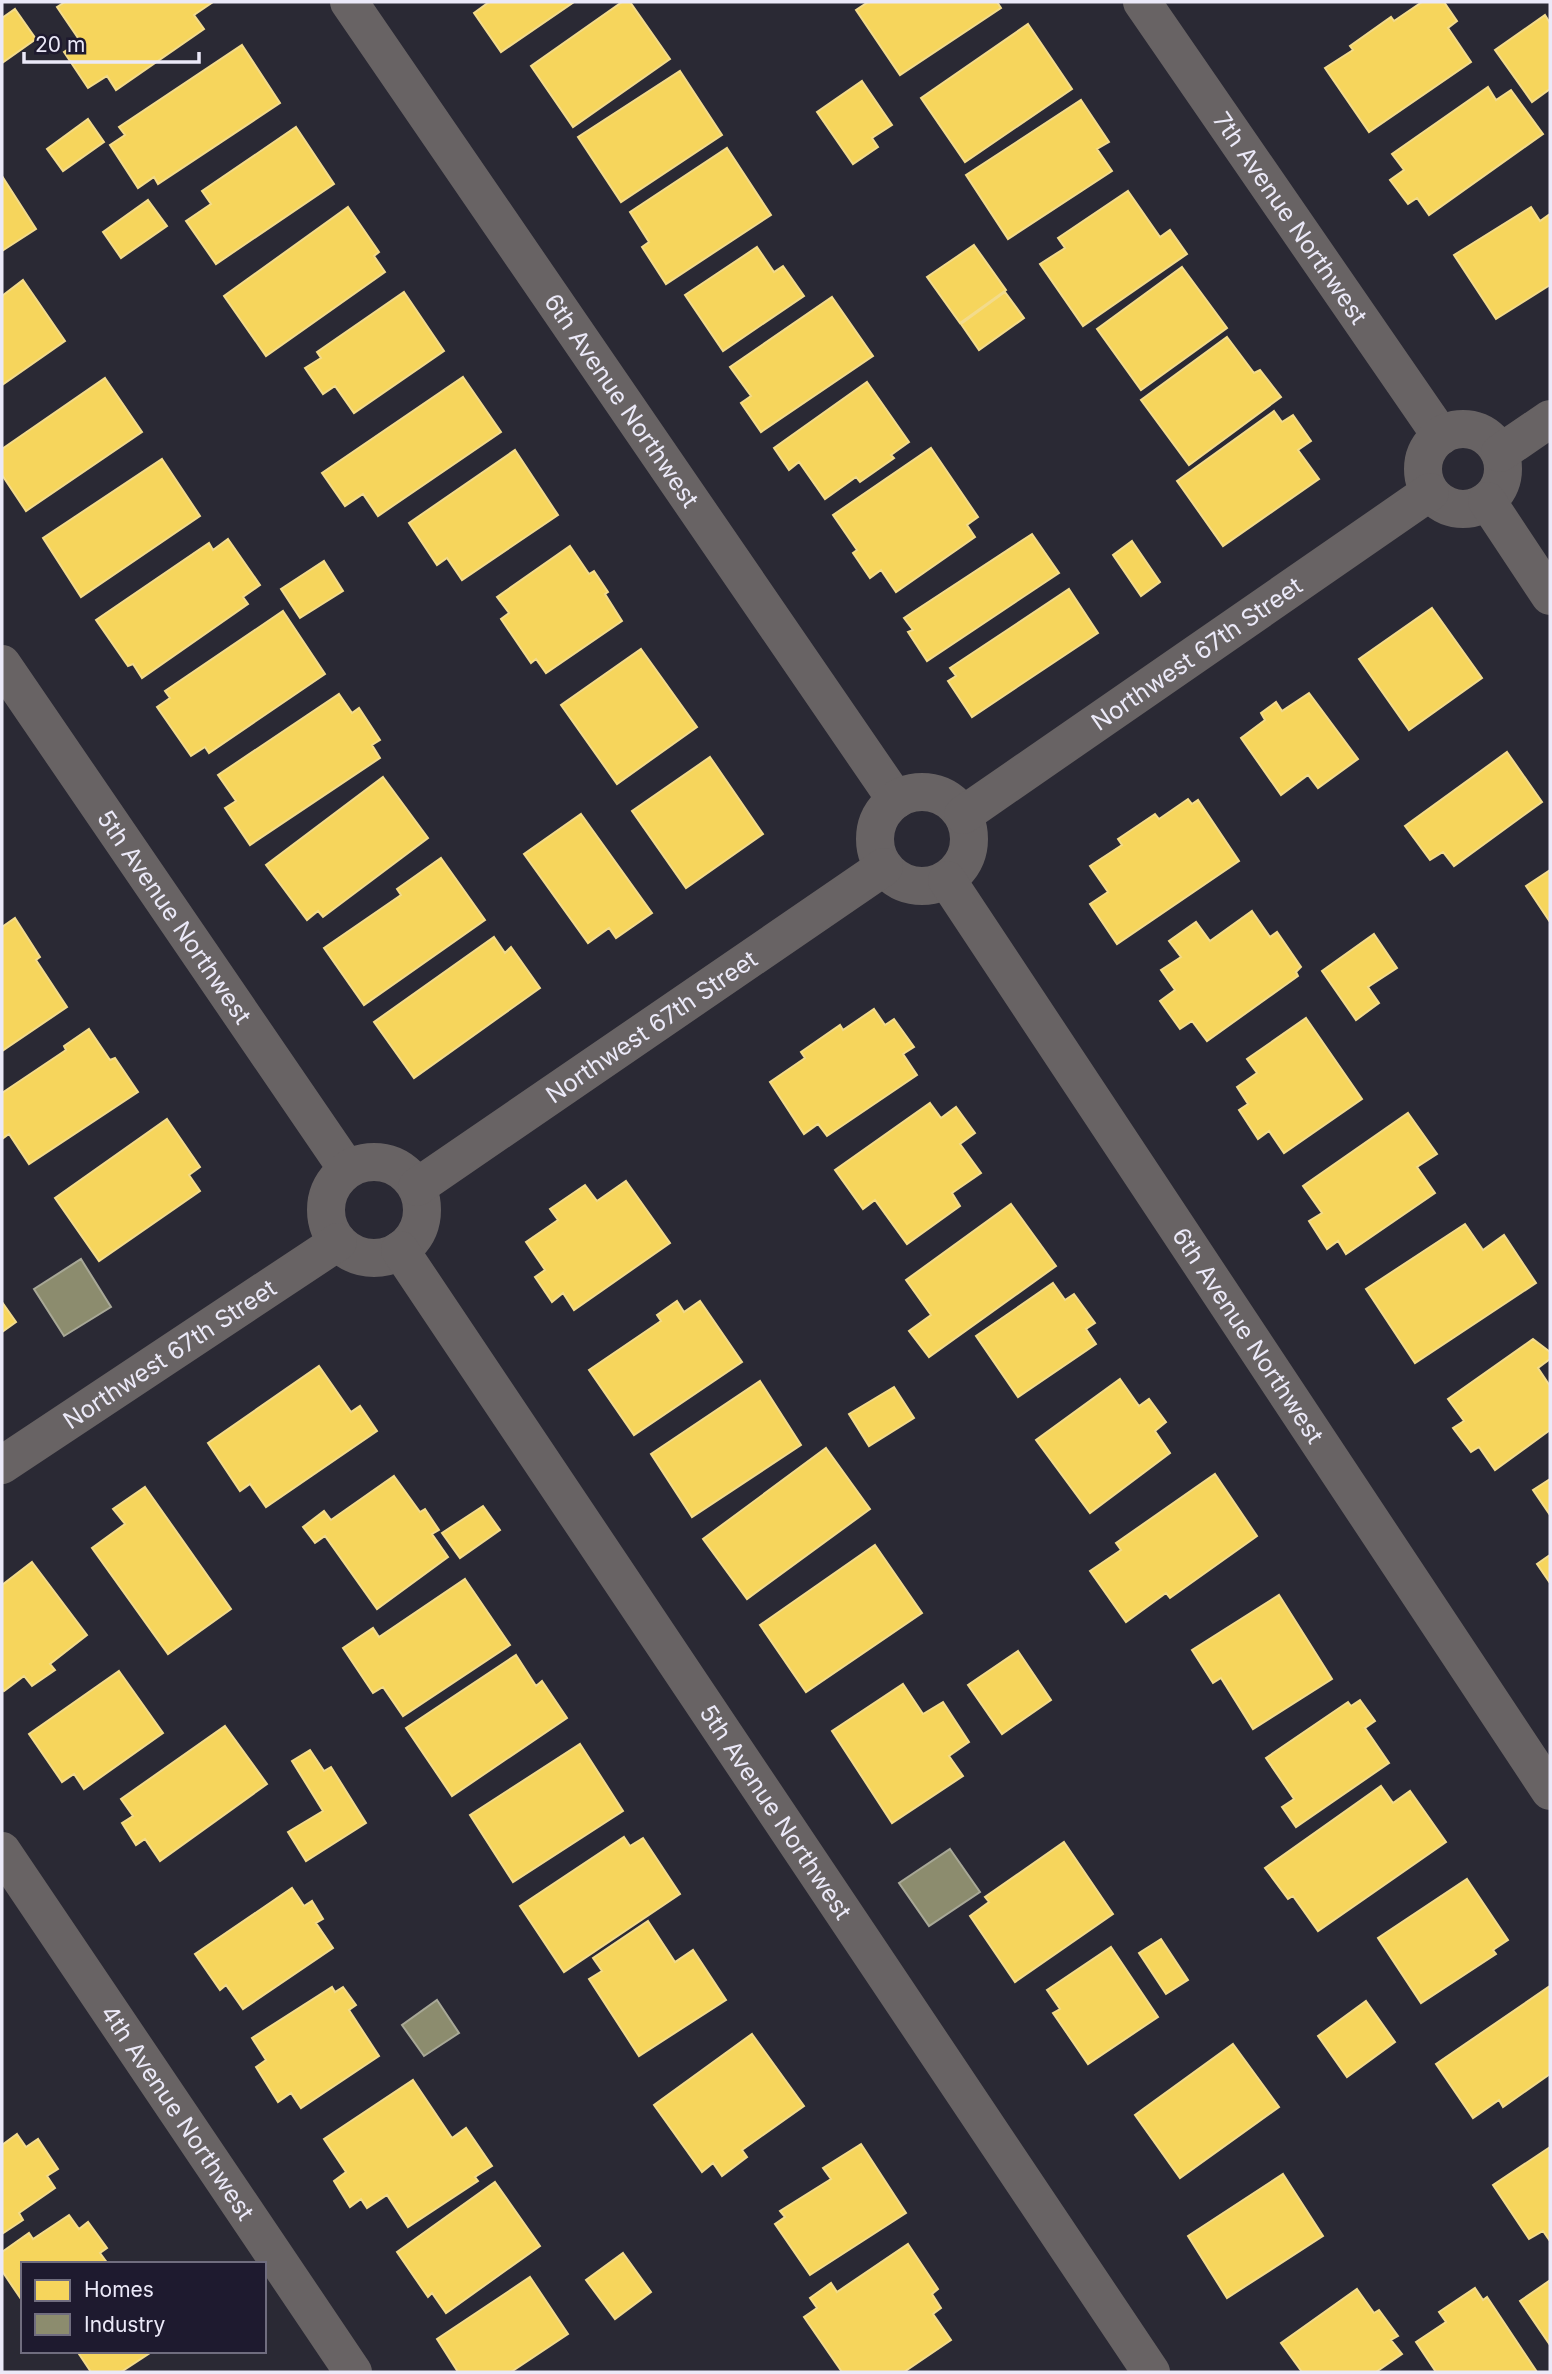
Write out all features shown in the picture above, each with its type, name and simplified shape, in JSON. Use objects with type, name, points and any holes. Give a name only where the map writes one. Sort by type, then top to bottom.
[{"type":"street","name":"6th Avenue Northwest","points":[[349,2],[896,800]]},
{"type":"street","name":"7th Avenue Northwest","points":[[1142,2],[1441,436]]},
{"type":"street","points":[[1500,453],[1550,419]]},
{"type":"street","points":[[1459,429],[1472,430],[1493,442],[1500,453],[1504,467],[1503,478],[1497,491],[1475,508],[1461,509],[1436,500],[1430,492],[1423,473],[1423,462],[1427,450],[1441,436],[1459,429]]},
{"type":"street","name":"Northwest 67th Street","points":[[963,815],[1430,492]]},
{"type":"street","points":[[1487,501],[1550,596]]},
{"type":"street","name":"5th Avenue Northwest","points":[[2,664],[347,1169]]},
{"type":"street","points":[[919,791],[939,794],[950,800],[963,815],[968,826],[967,856],[947,880],[916,887],[888,874],[879,860],[874,842],[875,830],[880,815],[896,800],[904,794],[919,791]]},
{"type":"street","name":"Northwest 67th Street","points":[[417,1187],[884,867]]},
{"type":"street","name":"6th Avenue Northwest","points":[[947,880],[1550,1791]]},
{"type":"street","points":[[365,1161],[387,1163],[408,1174],[417,1187],[422,1216],[416,1233],[400,1250],[375,1258],[361,1256],[343,1248],[332,1235],[326,1220],[325,1202],[334,1182],[347,1169],[365,1161]]},
{"type":"street","name":"Northwest 67th Street","points":[[2,1465],[338,1242]]},
{"type":"street","name":"5th Avenue Northwest","points":[[400,1250],[1152,2372]]},
{"type":"street","name":"4th Avenue Northwest","points":[[2,1852],[353,2372]]},
{"type":"building: Homes","points":[[65,2],[213,2],[194,15],[204,29],[116,90],[107,76],[88,88],[64,52],[80,41],[57,7]]},
{"type":"building: Homes","points":[[489,2],[574,2],[501,52],[474,13]]},
{"type":"building: Homes","points":[[622,2],[630,2],[670,59],[573,127],[531,66]]},
{"type":"building: Homes","points":[[868,2],[997,2],[1001,8],[900,75],[856,10]]},
{"type":"building: Homes","points":[[1422,2],[1444,2],[1457,21],[1448,28],[1471,62],[1369,132],[1325,68],[1353,50],[1350,46],[1391,17],[1394,21]]},
{"type":"building: Homes","points":[[15,9],[36,39],[2,63],[2,18]]},
{"type":"building: Homes","points":[[1545,15],[1550,23],[1550,89],[1532,102],[1495,50]]},
{"type":"building: Homes","points":[[1028,24],[1072,89],[965,162],[921,98]]},
{"type":"building: Homes","points":[[242,45],[280,103],[158,184],[154,177],[138,188],[110,145],[125,135],[119,127]]},
{"type":"building: Homes","points":[[680,71],[722,135],[621,202],[578,137]]},
{"type":"building: Homes","points":[[862,81],[892,125],[872,138],[878,147],[853,164],[817,112]]},
{"type":"building: Homes","points":[[1488,87],[1496,100],[1511,90],[1543,134],[1429,215],[1417,198],[1408,204],[1390,180],[1404,170],[1392,154]]},
{"type":"building: Homes","points":[[1081,100],[1109,142],[1097,149],[1112,171],[1008,239],[966,175]]},
{"type":"building: Homes","points":[[88,119],[104,142],[63,171],[47,149]]},
{"type":"building: Homes","points":[[296,127],[334,184],[216,264],[186,221],[211,204],[202,191]]},
{"type":"building: Homes","points":[[727,148],[771,215],[666,284],[642,247],[649,242],[630,212]]},
{"type":"building: Homes","points":[[2,176],[36,229],[2,251]]},
{"type":"building: Homes","points":[[1128,191],[1160,237],[1170,230],[1187,254],[1083,326],[1040,264],[1065,248],[1058,238]]},
{"type":"building: Homes","points":[[148,200],[167,226],[121,258],[103,232]]},
{"type":"building: Homes","points":[[348,207],[379,252],[374,256],[385,272],[266,356],[224,296]]},
{"type":"building: Homes","points":[[1531,207],[1540,221],[1550,214],[1550,285],[1496,319],[1454,255]]},
{"type":"building: Homes","points":[[974,245],[1006,290],[960,323],[927,277]]},
{"type":"building: Homes","points":[[757,247],[774,272],[783,266],[804,296],[723,351],[685,295]]},
{"type":"building: Homes","points":[[1182,267],[1227,328],[1141,390],[1097,329]]},
{"type":"building: Homes","points":[[23,280],[65,341],[2,385],[2,296]]},
{"type":"building: Homes","points":[[404,292],[444,351],[354,413],[335,386],[323,394],[305,368],[321,358],[317,352]]},
{"type":"building: Homes","points":[[1005,292],[1024,318],[979,350],[961,324]]},
{"type":"building: Homes","points":[[832,297],[873,356],[761,432],[741,403],[751,396],[730,367]]},
{"type":"building: Homes","points":[[1227,337],[1254,373],[1260,370],[1281,397],[1189,465],[1141,400]]},
{"type":"building: Homes","points":[[463,377],[501,432],[378,516],[363,494],[345,506],[322,473]]},
{"type":"building: Homes","points":[[105,378],[142,432],[26,511],[2,475],[2,449]]},
{"type":"building: Homes","points":[[867,382],[909,442],[891,455],[894,458],[860,482],[856,477],[825,499],[799,462],[789,470],[774,448]]},
{"type":"building: Homes","points":[[1274,411],[1282,422],[1293,415],[1311,441],[1298,450],[1319,479],[1223,546],[1177,481]]},
{"type":"building: Homes","points":[[931,448],[978,517],[967,525],[975,537],[896,592],[881,570],[870,578],[853,553],[857,550],[833,515]]},
{"type":"building: Homes","points":[[515,450],[558,515],[462,580],[447,558],[437,565],[409,523]]},
{"type":"building: Homes","points":[[162,459],[200,516],[81,597],[43,538]]},
{"type":"building: Homes","points":[[1032,534],[1059,573],[927,661],[908,632],[913,630],[904,618]]},
{"type":"building: Homes","points":[[228,539],[260,585],[243,597],[248,604],[142,678],[133,664],[128,666],[96,620],[209,543],[213,550]]},
{"type":"building: Homes","points":[[1132,541],[1160,582],[1141,596],[1113,555]]},
{"type":"building: Homes","points":[[570,546],[589,574],[594,571],[622,621],[546,673],[536,659],[531,663],[501,619],[509,613],[497,597]]},
{"type":"building: Homes","points":[[324,561],[343,591],[300,618],[281,589]]},
{"type":"building: Homes","points":[[1069,589],[1098,633],[972,717],[948,681],[956,676],[950,668]]},
{"type":"building: Homes","points":[[1432,608],[1482,678],[1409,730],[1359,659]]},
{"type":"building: Homes","points":[[283,611],[325,674],[209,753],[205,747],[191,756],[157,707],[170,698],[165,691]]},
{"type":"building: Homes","points":[[641,649],[697,727],[617,784],[561,705]]},
{"type":"building: Homes","points":[[1309,693],[1358,759],[1318,788],[1308,775],[1281,795],[1241,738],[1265,720],[1261,713],[1276,702],[1282,711]]},
{"type":"building: Homes","points":[[339,694],[352,713],[359,708],[380,740],[372,745],[380,758],[250,845],[225,808],[236,801],[218,775]]},
{"type":"building: Homes","points":[[1507,752],[1542,802],[1454,866],[1443,852],[1430,860],[1405,826]]},
{"type":"building: Homes","points":[[710,757],[763,834],[686,888],[632,811]]},
{"type":"building: Homes","points":[[383,777],[428,838],[323,917],[318,911],[307,920],[266,865]]},
{"type":"building: Homes","points":[[1188,799],[1192,804],[1198,800],[1239,861],[1117,944],[1090,904],[1108,892],[1090,866],[1122,845],[1118,839],[1155,814],[1159,819]]},
{"type":"building: Homes","points":[[581,814],[652,913],[616,938],[609,928],[588,943],[524,854]]},
{"type":"building: Homes","points":[[441,858],[485,920],[364,1005],[324,948],[401,895],[397,889]]},
{"type":"building: Homes","points":[[1550,870],[1550,922],[1526,886]]},
{"type":"building: Homes","points":[[1252,911],[1270,937],[1277,932],[1301,967],[1296,972],[1298,976],[1207,1041],[1192,1021],[1180,1029],[1160,1001],[1175,990],[1161,970],[1181,957],[1169,941],[1196,922],[1210,941]]},
{"type":"building: Homes","points":[[15,918],[40,957],[36,960],[67,1007],[2,1051],[2,927]]},
{"type":"building: Homes","points":[[1374,934],[1397,968],[1368,987],[1379,1003],[1356,1020],[1322,971]]},
{"type":"building: Homes","points":[[494,937],[505,953],[511,947],[540,988],[414,1078],[374,1022]]},
{"type":"building: Homes","points":[[874,1009],[885,1025],[894,1019],[914,1047],[903,1054],[917,1075],[827,1136],[818,1124],[804,1134],[770,1082],[805,1058],[801,1052],[840,1025],[843,1030]]},
{"type":"building: Homes","points":[[1306,1018],[1362,1099],[1284,1153],[1269,1131],[1258,1139],[1239,1110],[1248,1104],[1237,1087],[1257,1073],[1247,1059]]},
{"type":"building: Homes","points":[[89,1029],[110,1060],[115,1058],[138,1092],[29,1164],[9,1134],[2,1139],[2,1093],[66,1050],[64,1046]]},
{"type":"building: Homes","points":[[930,1103],[941,1118],[956,1107],[975,1133],[960,1144],[981,1173],[952,1193],[960,1206],[907,1244],[875,1200],[863,1209],[835,1170]]},
{"type":"building: Homes","points":[[1408,1113],[1437,1154],[1417,1167],[1435,1193],[1346,1254],[1338,1241],[1327,1249],[1309,1221],[1322,1213],[1303,1186]]},
{"type":"building: Homes","points":[[167,1119],[200,1167],[189,1175],[200,1191],[99,1261],[55,1198]]},
{"type":"building: Homes","points":[[626,1181],[670,1243],[574,1310],[563,1293],[552,1302],[535,1277],[545,1270],[526,1242],[558,1220],[550,1209],[585,1185],[597,1201]]},
{"type":"building: Homes","points":[[1011,1204],[1056,1266],[929,1357],[909,1331],[931,1315],[906,1280]]},
{"type":"building: Homes","points":[[1465,1224],[1483,1250],[1504,1235],[1536,1283],[1415,1363],[1366,1289]]},
{"type":"building: Homes","points":[[1053,1283],[1065,1300],[1074,1294],[1095,1323],[1086,1329],[1096,1344],[1018,1397],[976,1336]]},
{"type":"building: Homes","points":[[677,1301],[684,1312],[700,1301],[742,1362],[634,1435],[589,1370],[661,1321],[657,1315]]},
{"type":"building: Homes","points":[[2,1302],[16,1322],[2,1332]]},
{"type":"building: Homes","points":[[1533,1339],[1550,1352],[1550,1359],[1538,1368],[1550,1386],[1550,1430],[1495,1470],[1479,1447],[1471,1452],[1453,1428],[1464,1421],[1448,1399]]},
{"type":"building: Homes","points":[[319,1366],[351,1412],[360,1406],[377,1431],[266,1507],[250,1484],[240,1491],[208,1443]]},
{"type":"building: Homes","points":[[1120,1379],[1139,1406],[1149,1399],[1166,1422],[1155,1431],[1170,1453],[1090,1513],[1036,1440]]},
{"type":"building: Homes","points":[[760,1381],[801,1445],[692,1517],[651,1454]]},
{"type":"building: Homes","points":[[894,1387],[914,1418],[869,1446],[849,1414]]},
{"type":"building: Homes","points":[[826,1448],[870,1509],[747,1599],[703,1539]]},
{"type":"building: Homes","points":[[1215,1474],[1257,1536],[1170,1598],[1166,1593],[1126,1622],[1090,1571],[1121,1550],[1116,1543]]},
{"type":"building: Homes","points":[[394,1476],[420,1512],[425,1509],[439,1530],[432,1534],[448,1557],[377,1609],[325,1536],[315,1543],[303,1527],[324,1511],[331,1520]]},
{"type":"building: Homes","points":[[1550,1479],[1550,1515],[1533,1490]]},
{"type":"building: Homes","points":[[145,1487],[231,1609],[168,1654],[92,1548],[125,1524],[113,1509]]},
{"type":"building: Homes","points":[[483,1506],[500,1530],[460,1558],[442,1533]]},
{"type":"building: Homes","points":[[875,1545],[922,1613],[806,1692],[760,1625]]},
{"type":"building: Homes","points":[[1550,1555],[1550,1583],[1537,1564]]},
{"type":"building: Homes","points":[[32,1562],[87,1635],[50,1664],[55,1670],[32,1686],[24,1676],[4,1691],[2,1585]]},
{"type":"building: Homes","points":[[465,1579],[510,1645],[403,1716],[383,1687],[373,1693],[343,1648],[373,1628],[379,1637]]},
{"type":"building: Homes","points":[[1279,1595],[1332,1679],[1253,1729],[1221,1678],[1213,1683],[1192,1650]]},
{"type":"building: Homes","points":[[1018,1651],[1051,1700],[1002,1734],[968,1685]]},
{"type":"building: Homes","points":[[516,1655],[536,1686],[542,1681],[567,1718],[452,1796],[406,1728]]},
{"type":"building: Homes","points":[[119,1671],[163,1733],[84,1789],[74,1774],[62,1782],[29,1734]]},
{"type":"building: Homes","points":[[903,1684],[923,1714],[943,1702],[969,1742],[949,1756],[963,1776],[892,1823],[832,1731]]},
{"type":"building: Homes","points":[[1360,1700],[1375,1721],[1365,1728],[1389,1763],[1296,1827],[1282,1807],[1294,1799],[1266,1758],[1348,1702],[1351,1706]]},
{"type":"building: Homes","points":[[225,1726],[267,1784],[160,1861],[145,1839],[136,1845],[122,1823],[133,1816],[121,1799]]},
{"type":"building: Homes","points":[[580,1744],[623,1811],[513,1882],[470,1815]]},
{"type":"building: Homes","points":[[310,1750],[324,1771],[331,1767],[366,1823],[306,1861],[288,1832],[323,1811],[292,1761]]},
{"type":"building: Homes","points":[[1381,1786],[1393,1803],[1410,1791],[1446,1842],[1318,1931],[1293,1896],[1288,1899],[1265,1868]]},
{"type":"building: Homes","points":[[624,1837],[630,1846],[643,1838],[680,1894],[564,1972],[520,1906]]},
{"type":"building: Homes","points":[[1064,1842],[1113,1914],[1015,1982],[970,1916],[989,1902],[985,1897]]},
{"type":"building: Homes","points":[[1467,1879],[1508,1940],[1493,1950],[1496,1954],[1421,2003],[1378,1938]]},
{"type":"building: Homes","points":[[292,1888],[304,1906],[312,1901],[323,1919],[316,1923],[333,1948],[243,2009],[226,1985],[220,1990],[195,1954]]},
{"type":"building: Homes","points":[[648,1921],[675,1962],[693,1950],[726,2000],[639,2056],[589,1979],[602,1971],[593,1958]]},
{"type":"building: Homes","points":[[1161,1939],[1188,1980],[1166,1994],[1139,1953]]},
{"type":"building: Homes","points":[[1111,1947],[1158,2017],[1088,2064],[1053,2013],[1060,2009],[1047,1990]]},
{"type":"building: Homes","points":[[1550,1986],[1550,2074],[1503,2107],[1499,2100],[1473,2118],[1436,2064]]},
{"type":"building: Homes","points":[[332,1987],[335,1992],[343,1987],[356,2005],[349,2010],[379,2056],[301,2108],[291,2093],[278,2102],[256,2067],[266,2060],[252,2038]]},
{"type":"building: Homes","points":[[1366,2001],[1395,2042],[1347,2077],[1318,2036]]},
{"type":"building: Homes","points":[[752,2034],[804,2106],[742,2150],[747,2157],[722,2176],[713,2163],[702,2172],[654,2105]]},
{"type":"building: Homes","points":[[1233,2044],[1279,2107],[1180,2178],[1135,2115]]},
{"type":"building: Homes","points":[[413,2080],[452,2138],[466,2128],[492,2166],[475,2177],[478,2181],[408,2227],[387,2195],[367,2208],[361,2199],[350,2207],[334,2181],[346,2172],[324,2139]]},
{"type":"building: Homes","points":[[17,2134],[26,2147],[38,2139],[58,2169],[47,2176],[55,2188],[19,2213],[23,2220],[2,2234],[2,2145]]},
{"type":"building: Homes","points":[[861,2144],[906,2213],[810,2275],[775,2224],[785,2217],[780,2211],[831,2179],[823,2168]]},
{"type":"building: Homes","points":[[1550,2147],[1550,2241],[1543,2231],[1529,2239],[1493,2185]]},
{"type":"building: Homes","points":[[1283,2174],[1323,2236],[1227,2298],[1188,2236]]},
{"type":"building: Homes","points":[[495,2182],[540,2246],[446,2313],[432,2293],[428,2297],[397,2252]]},
{"type":"building: Homes","points":[[69,2215],[79,2229],[88,2222],[107,2248],[100,2253],[107,2262],[21,2262],[21,2299],[2,2271],[2,2252],[29,2233],[33,2239]]},
{"type":"building: Homes","points":[[908,2244],[938,2289],[932,2294],[941,2308],[933,2314],[951,2340],[904,2372],[842,2372],[804,2317],[817,2308],[810,2298],[831,2283],[837,2292]]},
{"type":"building: Homes","points":[[623,2253],[651,2292],[615,2319],[586,2280]]},
{"type":"building: Homes","points":[[530,2277],[568,2334],[511,2372],[458,2372],[437,2339]]},
{"type":"building: Homes","points":[[1549,2281],[1550,2283],[1550,2345],[1520,2301]]},
{"type":"building: Homes","points":[[1475,2288],[1483,2300],[1487,2297],[1537,2372],[1436,2372],[1416,2342],[1446,2322],[1439,2312]]},
{"type":"building: Homes","points":[[1357,2289],[1374,2313],[1379,2310],[1398,2336],[1391,2340],[1402,2354],[1376,2372],[1302,2372],[1281,2343]]},
{"type":"building: Homes","points":[[78,2353],[150,2353],[121,2372],[91,2372]]},
{"type":"building: Industry","points":[[81,1259],[111,1307],[64,1336],[34,1289]]},
{"type":"building: Industry","points":[[950,1849],[980,1892],[929,1926],[899,1883]]},
{"type":"building: Industry","points":[[437,2000],[459,2033],[424,2056],[402,2025]]}]
